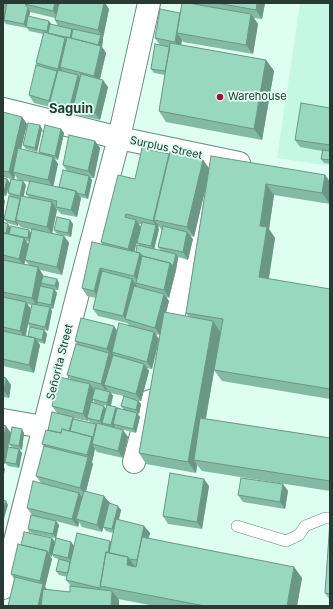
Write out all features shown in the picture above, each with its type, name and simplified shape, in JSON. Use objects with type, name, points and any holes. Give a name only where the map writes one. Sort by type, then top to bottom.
[{"type":"street","name":"Señorita Street","points":[[3,588],[43,427],[119,138],[149,3]]},
{"type":"street","name":"Surplus Street","points":[[3,109],[119,138],[260,168]]},
{"type":"street","points":[[160,363],[218,159]]},
{"type":"street","points":[[134,462],[154,386]]},
{"type":"street","points":[[3,420],[43,427]]},
{"type":"lane","points":[[237,526],[286,541],[298,535],[305,526],[325,518],[330,518]]},
{"type":"shaded area","points":[[300,3],[330,3],[330,166],[277,158]]},
{"type":"building","points":[[7,3],[25,3],[28,8],[24,24],[4,20]]},
{"type":"building","points":[[25,3],[55,3],[53,11]]},
{"type":"building","points":[[59,3],[104,3],[98,30],[55,20]]},
{"type":"building","points":[[182,3],[251,14],[246,45],[177,33]]},
{"type":"building","points":[[217,3],[257,3],[256,10]]},
{"type":"building","points":[[160,9],[180,13],[175,42],[155,38]]},
{"type":"building","points":[[28,16],[49,21],[47,31],[26,27]]},
{"type":"building","points":[[50,24],[72,29],[70,38],[48,33]]},
{"type":"building","points":[[73,29],[101,35],[98,45],[71,38]]},
{"type":"building","points":[[44,32],[65,38],[58,69],[36,63]]},
{"type":"building","points":[[67,37],[101,46],[94,76],[60,67]]},
{"type":"building","name":"Warehouse","points":[[170,43],[266,60],[254,129],[159,111]]},
{"type":"building","points":[[155,44],[170,47],[165,71],[151,69]]},
{"type":"building","points":[[36,65],[57,71],[49,101],[29,95]]},
{"type":"building","points":[[58,70],[78,75],[70,106],[50,101]]},
{"type":"building","points":[[81,74],[103,80],[95,113],[73,107]]},
{"type":"building","points":[[301,103],[330,108],[330,145],[295,140]]},
{"type":"building","points":[[3,112],[22,117],[9,172],[3,171]]},
{"type":"building","points":[[28,123],[40,125],[35,148],[23,145]]},
{"type":"building","points":[[45,125],[61,129],[55,156],[39,152]]},
{"type":"building","points":[[69,135],[95,141],[88,171],[63,165]]},
{"type":"building","points":[[18,148],[53,157],[48,180],[13,172]]},
{"type":"building","points":[[142,148],[169,154],[153,221],[126,214],[125,217],[136,220],[128,249],[101,242],[118,175],[135,179]]},
{"type":"building","points":[[323,150],[330,151],[330,160],[321,159]]},
{"type":"building","points":[[170,152],[203,160],[187,227],[154,220]]},
{"type":"building","points":[[211,156],[325,175],[322,193],[266,184],[260,226],[267,227],[259,277],[330,289],[330,389],[214,370],[223,319],[186,313]]},
{"type":"building","points":[[63,170],[89,176],[85,195],[59,187]]},
{"type":"building","points":[[3,178],[7,179],[4,192],[3,192]]},
{"type":"building","points":[[11,179],[23,181],[20,196],[8,193]]},
{"type":"building","points":[[30,181],[76,191],[71,210],[56,207],[57,201],[26,194]]},
{"type":"building","points":[[9,196],[20,199],[15,222],[4,219]]},
{"type":"building","points":[[21,196],[52,202],[47,227],[16,220]]},
{"type":"building","points":[[57,217],[70,220],[68,233],[54,230]]},
{"type":"building","points":[[3,222],[8,224],[6,233],[3,233]]},
{"type":"building","points":[[142,222],[156,225],[151,246],[137,243]]},
{"type":"building","points":[[11,226],[29,230],[28,238],[9,234]]},
{"type":"building","points":[[163,226],[187,232],[183,252],[158,247]]},
{"type":"building","points":[[32,229],[64,236],[57,267],[25,260]]},
{"type":"building","points":[[3,233],[24,238],[19,259],[3,255]]},
{"type":"building","points":[[92,242],[140,253],[134,276],[100,268],[94,291],[82,288]]},
{"type":"building","points":[[137,245],[176,254],[173,266],[170,263],[142,256],[140,253],[136,252]]},
{"type":"building","points":[[142,256],[170,263],[164,290],[136,283]]},
{"type":"building","points":[[3,260],[38,267],[32,298],[3,292]]},
{"type":"building","points":[[102,271],[132,279],[123,316],[93,309]]},
{"type":"building","points":[[43,276],[57,279],[55,286],[41,283]]},
{"type":"building","points":[[40,286],[54,289],[51,305],[37,302]]},
{"type":"building","points":[[134,286],[164,294],[155,328],[125,319]]},
{"type":"building","points":[[3,297],[26,302],[20,331],[3,327]]},
{"type":"building","points":[[32,304],[50,307],[45,327],[28,323]]},
{"type":"building","points":[[164,312],[213,321],[188,462],[139,453]]},
{"type":"building","points":[[81,318],[114,326],[107,349],[75,341]]},
{"type":"building","points":[[119,323],[154,332],[147,362],[112,352]]},
{"type":"building","points":[[30,327],[44,330],[42,340],[28,336]]},
{"type":"building","points":[[3,331],[35,338],[29,365],[3,359]]},
{"type":"building","points":[[76,344],[109,353],[101,384],[67,375]]},
{"type":"building","points":[[113,355],[144,364],[136,394],[104,385]]},
{"type":"building","points":[[3,377],[6,378],[4,391],[3,391]]},
{"type":"building","points":[[59,377],[90,384],[83,414],[52,406]]},
{"type":"building","points":[[95,388],[110,392],[107,403],[92,399]]},
{"type":"building","points":[[124,396],[138,401],[136,410],[121,406]]},
{"type":"building","points":[[91,402],[104,406],[100,421],[87,418]]},
{"type":"building","points":[[107,405],[116,407],[111,425],[102,423]]},
{"type":"building","points":[[117,408],[137,413],[133,429],[113,424]]},
{"type":"building","points":[[52,412],[73,417],[69,431],[62,429],[61,433],[48,430]]},
{"type":"building","points":[[200,418],[330,438],[330,481],[194,460]]},
{"type":"building","points":[[73,419],[96,424],[93,437],[70,431]]},
{"type":"building","points":[[97,423],[123,430],[118,451],[92,444]]},
{"type":"building","points":[[3,425],[6,426],[3,440]]},
{"type":"building","points":[[12,427],[22,429],[19,446],[9,444]]},
{"type":"building","points":[[62,429],[92,437],[87,455],[42,444],[46,430],[61,433]]},
{"type":"building","points":[[44,446],[88,457],[80,488],[36,476]]},
{"type":"building","points":[[8,447],[19,449],[16,464],[5,462]]},
{"type":"building","points":[[170,473],[204,479],[197,522],[163,516]]},
{"type":"building","points":[[241,478],[283,484],[280,502],[238,495]]},
{"type":"building","points":[[33,481],[79,493],[72,519],[27,508]]},
{"type":"building","points":[[84,491],[104,496],[97,525],[76,519]]},
{"type":"building","points":[[3,500],[6,501],[3,509]]},
{"type":"building","points":[[109,503],[118,506],[112,529],[103,527]]},
{"type":"building","points":[[31,515],[56,521],[53,534],[28,529]]},
{"type":"building","points":[[116,519],[144,526],[137,560],[109,553]]},
{"type":"building","points":[[330,521],[330,594],[325,593]]},
{"type":"building","points":[[24,532],[52,538],[49,553],[47,551],[21,545]]},
{"type":"building","points":[[77,533],[110,541],[108,553],[106,552],[100,588],[66,580]]},
{"type":"building","points":[[142,537],[294,567],[287,606],[205,606],[100,586],[106,552],[128,557],[127,565],[136,567]]},
{"type":"building","points":[[56,538],[71,542],[68,558],[52,554]]},
{"type":"building","points":[[18,544],[47,551],[40,581],[11,574]]},
{"type":"building","points":[[59,559],[70,562],[68,573],[56,571]]},
{"type":"building","points":[[15,577],[43,584],[38,606],[8,606]]},
{"type":"building","points":[[70,586],[112,591],[111,606],[41,606],[43,589],[70,592]]},
{"type":"place","name":"Warehouse","points":[[220,97]]},
{"type":"district","name":"Saguin","points":[[71,109]]}]
